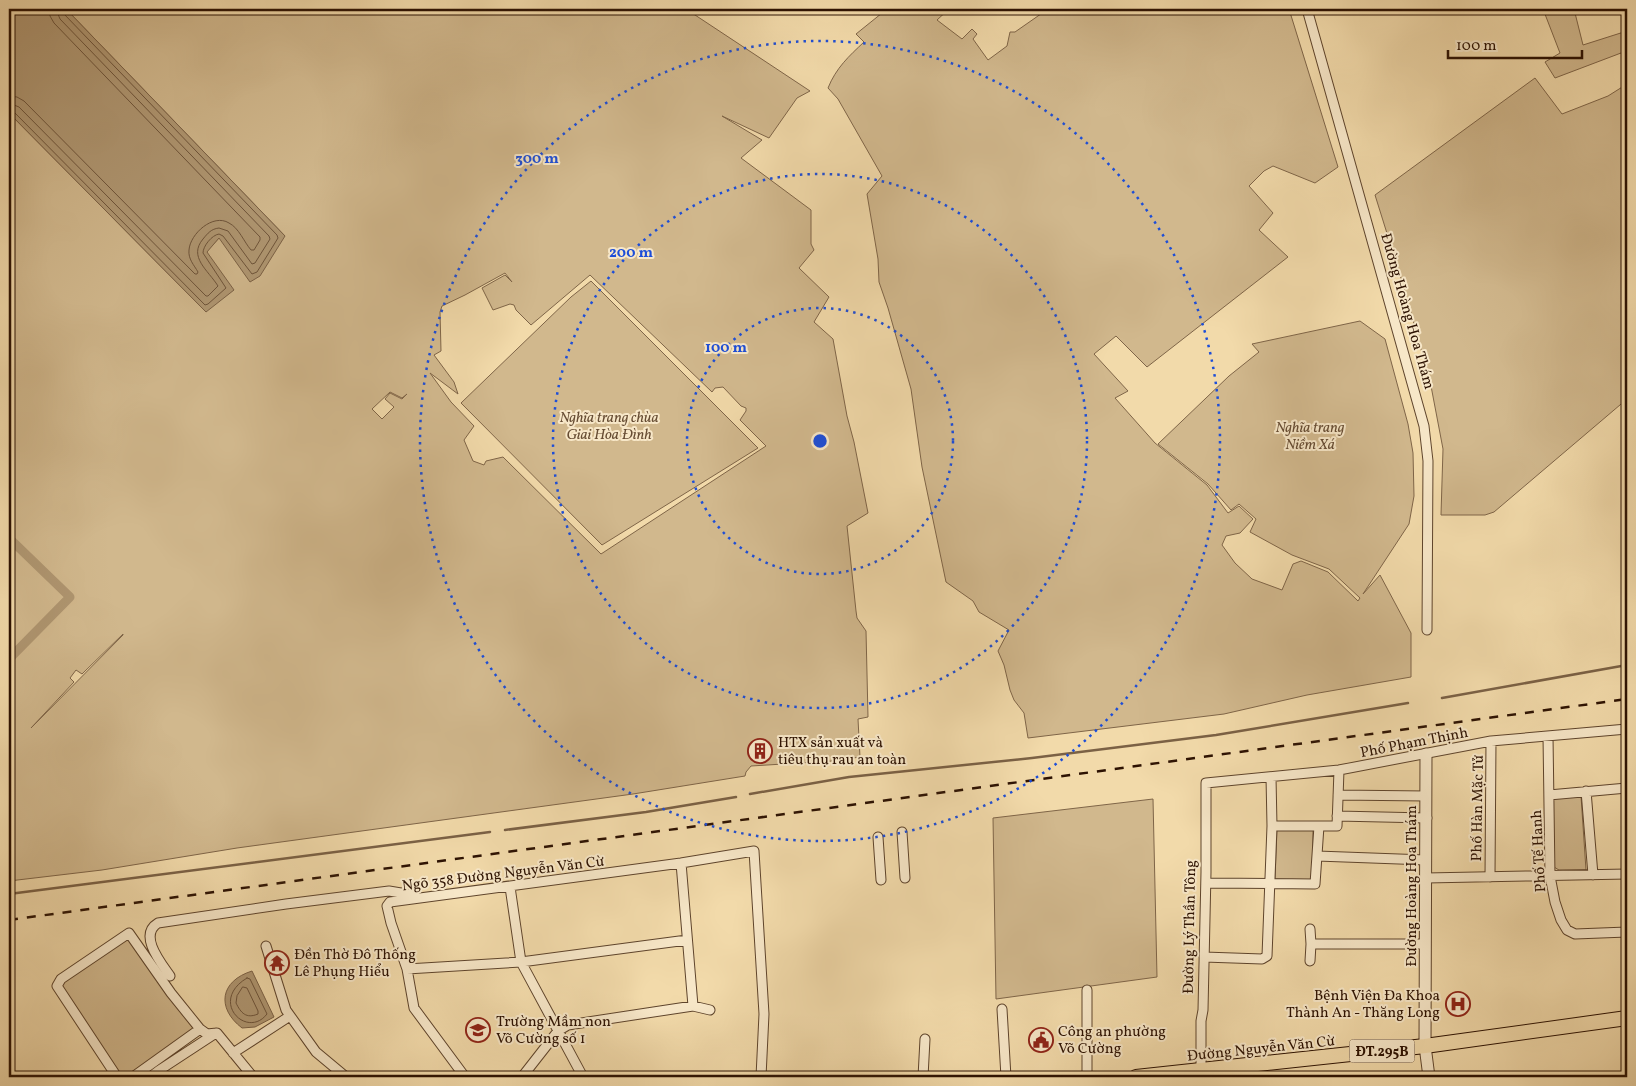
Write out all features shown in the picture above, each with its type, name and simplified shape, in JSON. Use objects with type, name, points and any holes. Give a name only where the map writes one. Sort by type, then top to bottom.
[{"type":"main road","name":"Đường Nguyễn Văn Cừ","points":[[1136,1077],[1205,1072],[1425,1046],[1627,1018]]},
{"type":"street","name":"Đường Hoàng Hoa Thám","points":[[1307,9],[1424,426],[1428,461],[1427,630]]},
{"type":"street","name":"Phố Phạm Thịnh","points":[[1206,783],[1339,770],[1491,741],[1627,729]]},
{"type":"street","name":"Phố Tế Hanh","points":[[1548,736],[1550,876],[1558,913],[1569,932],[1575,934],[1627,932]]},
{"type":"street","name":"Phố Hàn Mặc Tử","points":[[1490,876],[1491,741]]},
{"type":"street","name":"Đường Hoàng Hoa Thám","points":[[1426,754],[1425,1046],[1429,1077]]},
{"type":"street","points":[[1272,826],[1337,826],[1339,770]]},
{"type":"street","points":[[1204,957],[1262,959],[1265,958],[1268,952],[1271,885],[1271,777]]},
{"type":"street","name":"Đường Lý Thần Tông","points":[[1205,1072],[1201,1021],[1203,1010],[1206,883],[1206,783]]},
{"type":"street","points":[[1549,795],[1627,788]]},
{"type":"street","points":[[1586,792],[1593,875]]},
{"type":"street","points":[[1338,795],[1426,796]]},
{"type":"street","points":[[1337,816],[1427,818]]},
{"type":"street","points":[[1206,883],[1315,884],[1319,826]]},
{"type":"street","points":[[902,832],[906,878]]},
{"type":"street","points":[[878,837],[881,880]]},
{"type":"street","name":"Ngõ 358 Đường Nguyễn Văn Cừ","points":[[465,1077],[414,1008],[407,969],[390,924],[387,906],[390,902],[510,887],[754,851],[764,1014],[761,1077]]},
{"type":"street","points":[[1317,856],[1426,860]]},
{"type":"street","points":[[681,863],[693,1006]]},
{"type":"street","points":[[1426,878],[1627,874]]},
{"type":"street","points":[[510,887],[521,962],[583,1077]]},
{"type":"street","points":[[170,976],[153,949],[150,940],[150,930],[152,926],[158,923],[389,891],[421,897]]},
{"type":"street","points":[[1310,929],[1310,961]]},
{"type":"street","points":[[117,1077],[57,986],[61,979],[129,933],[171,993],[200,1030],[207,1034],[217,1033]]},
{"type":"street","points":[[407,969],[521,962],[687,940]]},
{"type":"street","points":[[1311,944],[1425,944]]},
{"type":"street","points":[[266,946],[286,1010],[316,1052],[346,1077]]},
{"type":"street","points":[[1087,990],[1087,1077]]},
{"type":"street","points":[[522,1077],[558,1031],[568,1025],[693,1006],[710,1010]]},
{"type":"street","points":[[1002,1008],[1006,1077]]},
{"type":"street","points":[[233,1053],[290,1016]]},
{"type":"street","points":[[134,1077],[200,1030]]},
{"type":"street","points":[[217,1033],[252,1077]]},
{"type":"street","points":[[156,1077],[154,1074],[158,1071],[217,1033]]},
{"type":"street","points":[[923,1077],[924,1040]]},
{"type":"green space","points":[[66,9],[691,9],[689,11],[810,91],[797,98],[769,138],[722,116],[762,140],[741,158],[811,210],[811,244],[814,250],[799,268],[829,297],[814,322],[833,339],[868,513],[847,526],[857,618],[866,631],[868,717],[858,719],[860,757],[832,761],[751,766],[745,776],[633,794],[237,848],[102,870],[9,881],[9,113],[206,312],[207,251],[219,238],[285,236]],"holes":[[[505,273],[512,282],[505,275],[482,288],[493,310],[510,304],[514,305],[516,310],[531,325],[590,275],[712,392],[715,388],[723,387],[741,406],[746,408],[740,420],[766,446],[601,554],[503,457],[486,461],[484,465],[473,461],[464,440],[474,426],[451,402],[430,373],[458,394],[454,382],[434,355],[441,351],[440,312],[442,306]],[[390,392],[402,398],[407,394],[402,399],[390,393],[385,399],[394,407],[382,419],[372,409]],[[123,634],[31,728],[74,682],[70,678],[76,670],[82,674]]]},
{"type":"green space","name":"Nghĩa trang Niềm Xá","points":[[887,9],[949,9],[937,20],[962,39],[972,29],[977,34],[973,39],[988,60],[1007,46],[1010,32],[1015,32],[1048,9],[1289,9],[1338,167],[1315,183],[1273,166],[1264,171],[1249,186],[1273,213],[1259,230],[1288,257],[1147,367],[1116,336],[1094,354],[1128,391],[1115,398],[1155,443],[1207,485],[1228,513],[1239,506],[1253,519],[1240,533],[1226,536],[1222,545],[1235,563],[1252,579],[1282,590],[1293,564],[1301,561],[1328,572],[1358,601],[1360,598],[1329,569],[1292,555],[1250,532],[1256,519],[1239,504],[1231,510],[1208,484],[1158,444],[1229,376],[1259,352],[1252,344],[1360,321],[1385,339],[1408,424],[1413,453],[1414,496],[1409,524],[1363,594],[1380,575],[1411,633],[1411,677],[1307,695],[1224,714],[1028,738],[1024,713],[1014,700],[998,651],[1009,630],[979,612],[973,601],[946,582],[922,467],[911,389],[879,282],[878,259],[867,194],[882,176],[838,99],[828,88],[839,68],[864,42],[856,34]]},
{"type":"green space","points":[[1543,9],[1574,9],[1583,45],[1627,31],[1627,62],[1621,53],[1555,78],[1545,62],[1560,53]]},
{"type":"green space","points":[[1535,78],[1562,114],[1608,96],[1627,84],[1627,399],[1494,512],[1485,515],[1441,515],[1443,449],[1431,386],[1405,291],[1375,195]]},
{"type":"green space","name":"Nghĩa trang chùa Giai Hòa Đình","points":[[591,281],[758,448],[602,545],[461,403],[571,297]]},
{"type":"green space","points":[[1581,796],[1586,870],[1559,870],[1554,867],[1553,798]]},
{"type":"green space","points":[[1153,799],[1157,977],[996,999],[993,818]]},
{"type":"green space","points":[[1277,829],[1313,830],[1312,880],[1275,879]]},
{"type":"green space","points":[[130,938],[194,1029],[127,1077],[120,1077],[60,986],[62,981]]},
{"type":"water","points":[[9,9],[66,9],[285,236],[260,276],[250,282],[219,238],[207,252],[234,290],[206,312],[9,113]]},
{"type":"water","points":[[252,971],[274,1017],[255,1027],[242,1028],[228,1012],[225,996],[233,981],[241,975]]},
{"type":"waterway","points":[[9,538],[70,597],[9,659]]},
{"type":"waterway","points":[[1442,698],[1627,665]]},
{"type":"waterway","points":[[750,794],[849,777],[1032,758],[1216,735],[1408,703]]},
{"type":"waterway","points":[[505,830],[646,812],[736,797]]},
{"type":"waterway","points":[[9,894],[490,832]]},
{"type":"railway","points":[[9,920],[1627,699]]},
{"type":"place","name":"HTX sản xuất và tiêu thụ rau an toàn","points":[[760,751]]},
{"type":"place","name":"Đền Thờ Đô Thống Lê Phụng Hiểu","points":[[277,963]]},
{"type":"place","name":"Bệnh Viện Đa Khoa Thành An - Thăng Long","points":[[1458,1004]]},
{"type":"place","name":"Trường Mầm non Võ Cường số 1","points":[[478,1030]]},
{"type":"place","name":"Công an phường Võ Cường","points":[[1041,1040]]}]
